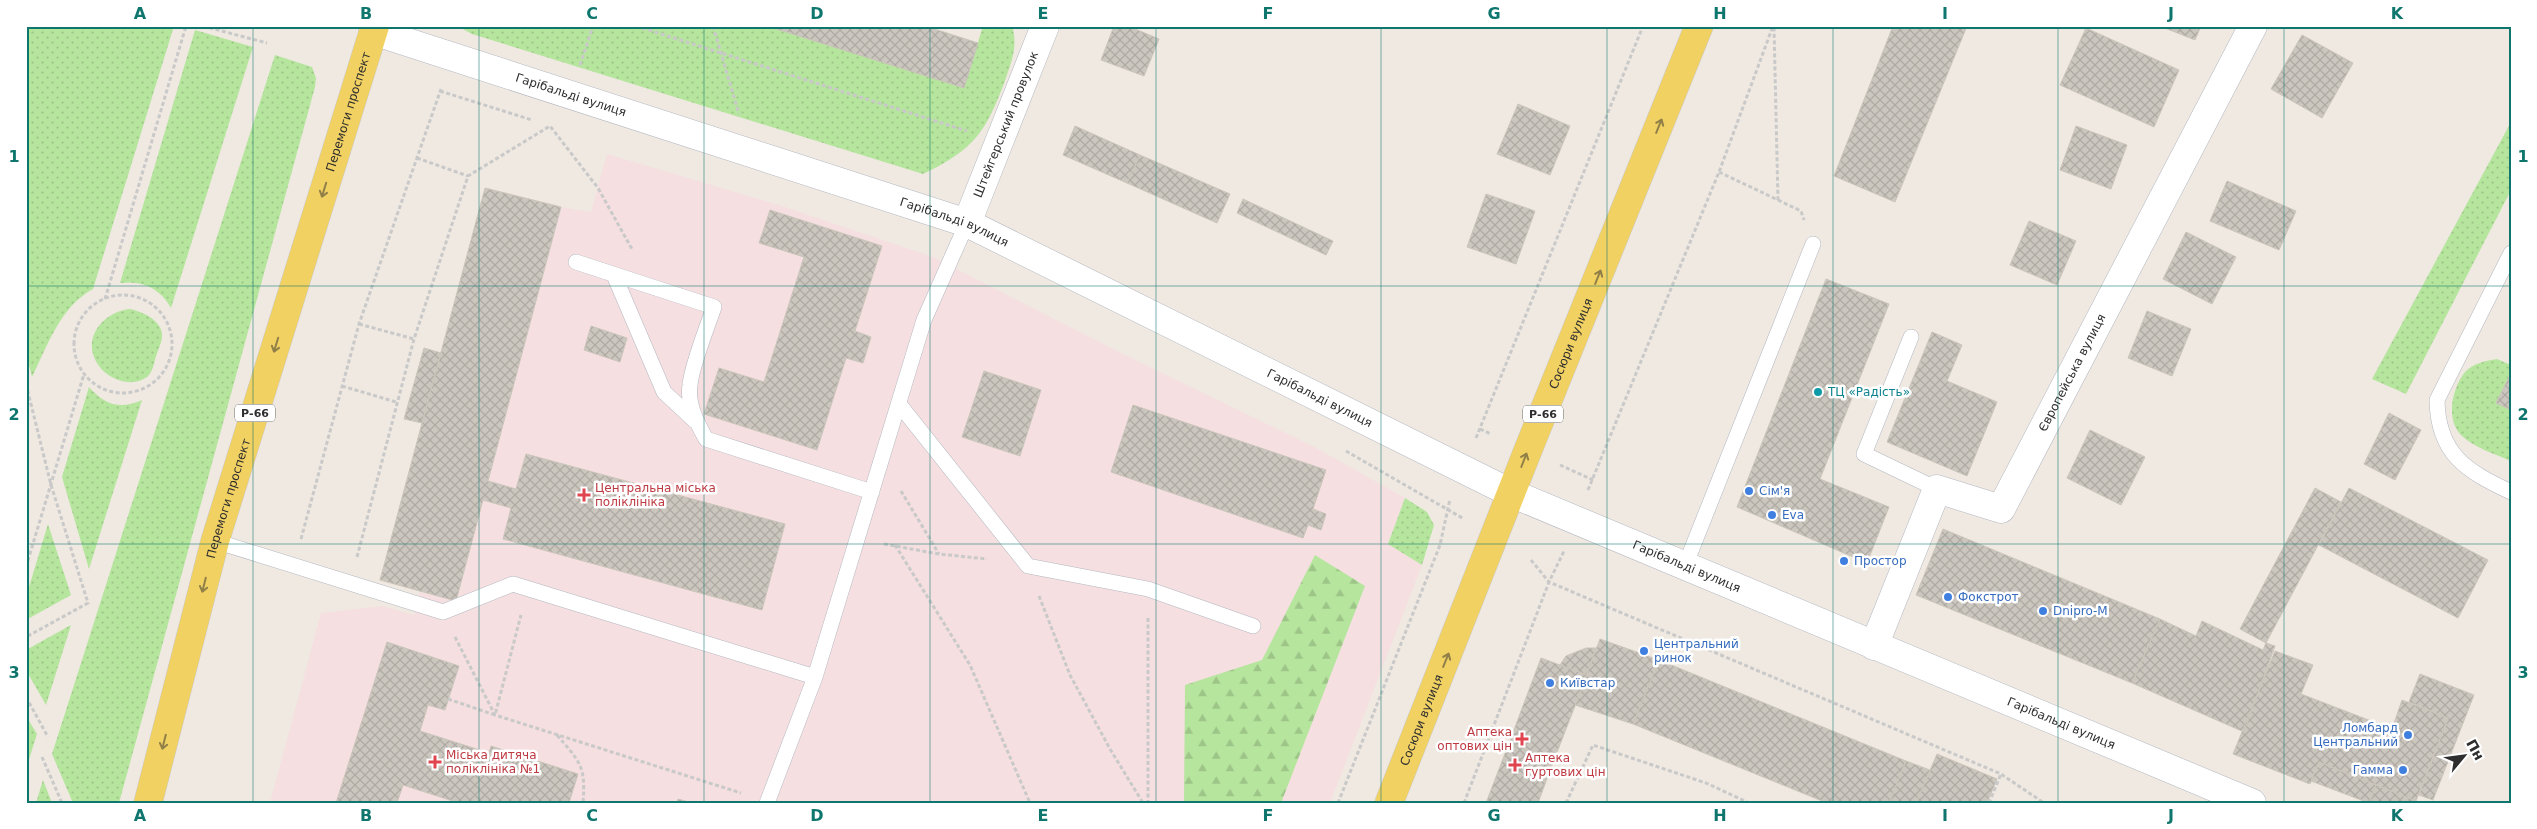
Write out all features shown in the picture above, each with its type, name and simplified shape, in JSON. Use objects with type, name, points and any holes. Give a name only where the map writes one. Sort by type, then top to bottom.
[{"type":"main road","name":"Штейгерський провулок","points":[[967,223],[1045,26]]},
{"type":"main road","name":"Сосюри вулиця","points":[[1389,803],[1511,493],[1699,26]]},
{"type":"main road","name":"Європейська вулиця","points":[[1937,489],[2001,509],[2252,26]]},
{"type":"main road","name":"Гарібальді вулиця","points":[[374,29],[450,56],[967,223],[1511,493],[2252,803]]},
{"type":"main road","name":"Перемоги проспект","points":[[148,803],[216,541],[374,29]]},
{"type":"main road","points":[[1874,646],[1937,489]]},
{"type":"lane","points":[[768,802],[815,677],[924,320],[967,223]]},
{"type":"lane","points":[[1685,566],[1813,244]]},
{"type":"lane","points":[[2511,253],[2437,400],[2437,422],[2446,445],[2460,462],[2479,476],[2511,492]]},
{"type":"lane","points":[[576,262],[714,307],[690,385],[691,404],[696,422],[706,439],[872,492]]},
{"type":"lane","points":[[614,275],[664,392],[696,422]]},
{"type":"lane","points":[[1912,337],[1864,454],[1937,489]]},
{"type":"lane","points":[[899,404],[1028,566],[1148,589],[1253,626]]},
{"type":"lane","points":[[216,541],[443,612],[513,584],[815,677]]},
{"type":"path","points":[[105,299],[186,26]]},
{"type":"path","points":[[203,26],[267,43]]},
{"type":"path","points":[[579,68],[593,26]]},
{"type":"path","points":[[636,26],[1000,142]]},
{"type":"path","points":[[713,26],[740,117]]},
{"type":"path","points":[[1473,444],[1643,26]]},
{"type":"path","points":[[1585,497],[1719,172],[1773,26]]},
{"type":"path","points":[[1773,26],[1778,200]]},
{"type":"path","points":[[294,565],[359,324],[417,158],[450,56]]},
{"type":"path","points":[[350,583],[414,339],[468,176],[550,126],[598,188],[653,287]]},
{"type":"path","points":[[417,158],[468,176]]},
{"type":"path","points":[[1719,172],[1800,211]]},
{"type":"path","points":[[120,295],[139,297],[156,306],[168,322],[173,341],[171,360],[161,377],[146,389],[128,394],[108,392],[91,382],[79,367],[74,348],[76,329],[86,312],[105,299],[120,295]]},
{"type":"path","points":[[359,324],[414,339]]},
{"type":"path","points":[[26,568],[84,373]]},
{"type":"path","points":[[26,384],[51,485],[88,603],[26,638]]},
{"type":"path","points":[[342,386],[397,402]]},
{"type":"path","points":[[1480,429],[1491,434]]},
{"type":"path","points":[[883,455],[910,508],[939,554]]},
{"type":"path","points":[[1560,465],[1593,480]]},
{"type":"path","points":[[1338,803],[1440,545],[1447,509],[1453,492]]},
{"type":"path","points":[[856,541],[895,545],[939,554],[1028,566],[1070,675],[1110,749],[1143,803]]},
{"type":"path","points":[[895,545],[970,665],[1030,803]]},
{"type":"path","points":[[1464,803],[1549,582],[1564,551]]},
{"type":"path","points":[[1531,560],[1549,582],[2001,774],[2044,803]]},
{"type":"path","points":[[495,715],[529,588]]},
{"type":"path","points":[[1148,589],[1148,803]]},
{"type":"path","points":[[443,612],[495,715]]},
{"type":"path","points":[[26,697],[48,737]]},
{"type":"path","points":[[448,699],[768,802]]},
{"type":"path","points":[[557,734],[580,762],[585,780],[583,803]]},
{"type":"path","points":[[1566,803],[1593,745],[1706,783],[1748,803]]},
{"type":"path","points":[[42,757],[62,803]]},
{"type":"path","points":[[1989,803],[2001,774]]},
{"type":"shaded area","points":[[607,154],[779,205],[933,257],[1117,351],[1316,448],[1405,498],[1388,543],[1422,565],[1330,803],[270,803],[321,613],[382,606],[414,615],[420,590],[380,580],[485,188],[561,207],[591,212]]},
{"type":"green space","points":[[26,26],[174,26],[93,289],[63,316],[32,377],[26,352]]},
{"type":"green space","points":[[767,26],[964,87],[983,26],[1012,26],[1014,46],[1006,78],[985,126],[967,147],[941,165],[923,174],[472,34],[459,27]]},
{"type":"green space","points":[[195,30],[253,47],[171,308],[161,295],[150,287],[136,283],[120,283]]},
{"type":"green space","points":[[275,55],[312,67],[316,78],[315,87],[119,803],[73,803],[52,754]]},
{"type":"green space","points":[[2511,122],[2511,190],[2406,394],[2372,379]]},
{"type":"green space","points":[[130,309],[152,318],[162,332],[160,345],[149,375],[135,382],[115,379],[103,371],[94,356],[92,347],[93,337],[103,321],[120,311]]},
{"type":"green space","points":[[2497,359],[2511,365],[2511,373],[2496,403],[2511,410],[2511,461],[2467,440],[2462,436],[2453,421],[2452,404],[2460,379],[2468,369],[2476,364]]},
{"type":"green space","points":[[89,387],[101,398],[113,404],[127,405],[142,400],[89,569],[62,477]]},
{"type":"green space","points":[[1405,498],[1427,512],[1434,525],[1422,565],[1388,544]]},
{"type":"green space","points":[[48,524],[71,595],[26,620],[26,597]]},
{"type":"green space","points":[[1315,555],[1365,586],[1281,803],[1184,803],[1185,685],[1262,660]]},
{"type":"green space","points":[[71,625],[46,705],[26,670],[26,650]]},
{"type":"green space","points":[[26,716],[37,734],[26,769]]},
{"type":"green space","points":[[43,780],[52,803],[36,803]]},
{"type":"building","points":[[767,26],[925,26],[978,43],[964,88]]},
{"type":"building","points":[[1114,26],[1128,26],[1159,39],[1144,76],[1101,60]]},
{"type":"building","points":[[1893,26],[1967,26],[1895,202],[1834,176]]},
{"type":"building","points":[[2160,26],[2201,26],[2195,40]]},
{"type":"building","points":[[2086,28],[2179,70],[2154,127],[2060,85]]},
{"type":"building","points":[[2302,35],[2353,63],[2322,118],[2271,89]]},
{"type":"building","points":[[1518,104],[1570,126],[1550,175],[1497,154]]},
{"type":"building","points":[[1075,126],[1140,155],[1127,183],[1063,155]]},
{"type":"building","points":[[2076,126],[2127,145],[2111,189],[2060,170]]},
{"type":"building","points":[[1140,155],[1230,194],[1217,223],[1127,183]]},
{"type":"building","points":[[2227,181],[2296,211],[2279,250],[2210,221]]},
{"type":"building","points":[[485,188],[561,207],[488,481],[516,489],[526,454],[785,524],[762,610],[503,539],[511,508],[483,500],[456,601],[380,580]]},
{"type":"building","points":[[1486,194],[1535,211],[1516,264],[1467,247]]},
{"type":"building","points":[[1243,199],[1333,241],[1326,255],[1237,213]]},
{"type":"building","points":[[770,210],[882,246],[855,331],[871,337],[863,363],[846,358],[817,450],[704,414],[719,368],[764,382],[804,257],[759,243]]},
{"type":"building","points":[[2029,221],[2076,241],[2057,285],[2010,265]]},
{"type":"building","points":[[2186,232],[2236,257],[2212,304],[2163,279]]},
{"type":"building","name":"ТЦ «Радість»","points":[[1826,279],[1889,304],[1820,479],[1889,507],[1867,563],[1737,507]]},
{"type":"building","points":[[2147,311],[2191,329],[2172,376],[2128,358]]},
{"type":"building","points":[[591,326],[627,338],[620,362],[584,350]]},
{"type":"building","points":[[1932,332],[1962,345],[1947,381],[1997,402],[1967,476],[1887,442]]},
{"type":"building","points":[[424,348],[441,353],[422,423],[404,419]]},
{"type":"building","points":[[984,371],[1041,390],[1020,456],[962,437]]},
{"type":"building","points":[[2511,373],[2511,410],[2496,403]]},
{"type":"building","points":[[1133,405],[1326,470],[1313,509],[1326,514],[1321,530],[1308,525],[1303,538],[1111,472]]},
{"type":"building","points":[[2389,413],[2421,430],[2395,480],[2364,464]]},
{"type":"building","points":[[2090,430],[2145,457],[2121,505],[2067,478]]},
{"type":"building","points":[[2315,488],[2341,502],[2266,643],[2240,629]]},
{"type":"building","points":[[2349,488],[2488,560],[2458,618],[2319,545]]},
{"type":"building","points":[[1943,529],[2160,619],[2132,683],[1916,595]]},
{"type":"building","points":[[2160,619],[2196,636],[2202,621],[2263,650],[2266,643],[2275,646],[2244,732],[2132,683]]},
{"type":"building","points":[[1600,639],[1659,660],[1633,724],[1575,705]]},
{"type":"building","points":[[387,642],[459,666],[445,710],[428,705],[420,731],[489,753],[491,746],[578,774],[569,803],[459,803],[403,785],[397,803],[336,803]]},
{"type":"building","points":[[1586,648],[1596,648],[1587,675],[1560,665],[1566,656]]},
{"type":"building","points":[[2275,651],[2313,665],[2301,694],[2392,729],[2402,700],[2448,718],[2416,801],[2319,762],[2310,784],[2233,754]]},
{"type":"building","points":[[1541,658],[1587,675],[1554,760],[1509,743]]},
{"type":"building","points":[[1659,660],[1906,761],[1889,803],[1827,803],[1633,724]]},
{"type":"building","points":[[2420,674],[2474,695],[2433,800],[2419,795],[2448,718],[2409,702]]},
{"type":"building","points":[[1509,743],[1554,760],[1538,803],[1486,803]]},
{"type":"building","points":[[1937,754],[1997,779],[1987,803],[1916,803]]},
{"type":"building","points":[[1906,761],[1930,770],[1916,803],[1889,803]]},
{"type":"building","points":[[2319,762],[2376,785],[2369,803],[2311,781]]},
{"type":"building","points":[[2376,785],[2416,801],[2415,803],[2369,803]]},
{"type":"building","points":[[678,799],[692,803],[677,803]]},
{"type":"place","name":"ТЦ «Радість»","points":[[1818,392]]},
{"type":"place","name":"Сім'я","points":[[1749,491]]},
{"type":"place","name":"Центральна міська полiклiнiка","points":[[584,495]]},
{"type":"place","name":"Eva","points":[[1772,515]]},
{"type":"place","name":"Простор","points":[[1844,561]]},
{"type":"place","name":"Фокстрот","points":[[1948,597]]},
{"type":"place","name":"Dnipro-M","points":[[2043,611]]},
{"type":"place","name":"Центральний ринок","points":[[1644,651]]},
{"type":"place","name":"Київстар","points":[[1550,683]]},
{"type":"place","name":"Ломбард Центральний","points":[[2408,735]]},
{"type":"place","name":"Аптека оптових цін","points":[[1522,739]]},
{"type":"place","name":"Міська дитяча поліклініка №1","points":[[435,762]]},
{"type":"place","name":"Аптека гуртових цін","points":[[1515,765]]},
{"type":"place","name":"Гамма","points":[[2403,770]]}]
